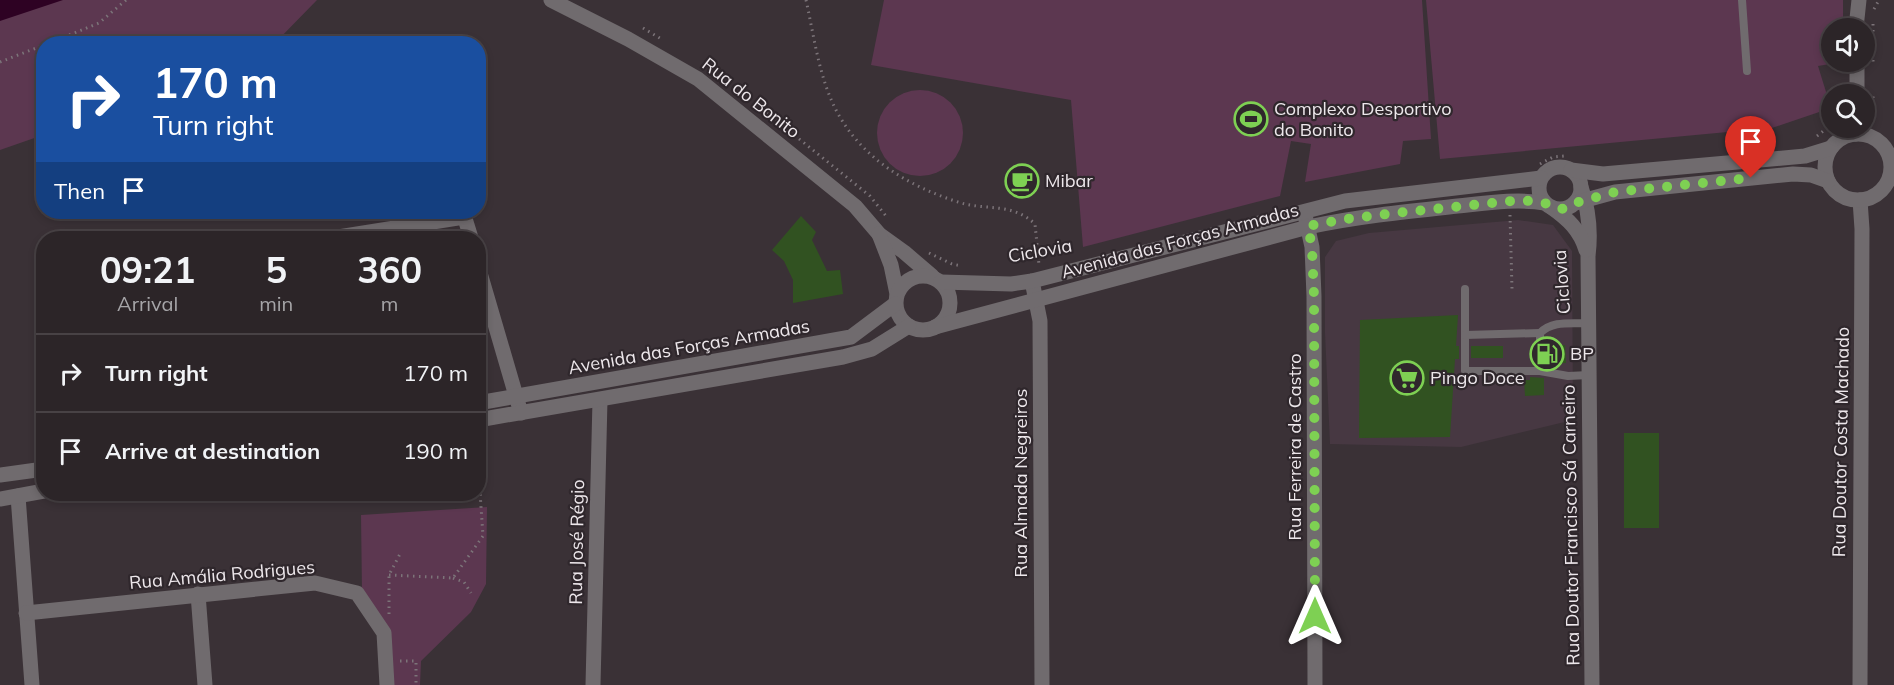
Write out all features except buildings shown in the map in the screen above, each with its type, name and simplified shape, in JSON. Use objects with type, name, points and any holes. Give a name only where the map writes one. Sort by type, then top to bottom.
[{"type":"street","name":"Rua do Bonito","points":[[551,0],[628,39],[698,79],[855,206],[879,234],[936,279]]},
{"type":"street","points":[[1857,18],[1859,0]]},
{"type":"street","points":[[1844,138],[1831,148],[1825,165],[1828,182],[1841,195],[1860,200],[1870,198],[1879,192],[1886,185],[1890,175],[1892,165],[1888,155],[1883,146],[1873,138]]},
{"type":"street","name":"Avenida das Forças Armadas","points":[[936,279],[1011,284],[1036,274],[1304,211],[1365,199],[1539,173],[1571,163],[1604,174],[1804,156],[1818,154],[1831,148]]},
{"type":"street","points":[[1571,163],[1576,174],[1580,196]]},
{"type":"street","points":[[1539,173],[1539,191],[1548,205],[1575,226],[1582,237],[1588,256]]},
{"type":"street","name":"Avenida das Forças Armadas","points":[[935,327],[1308,226],[1386,214],[1509,206],[1521,200],[1564,209],[1580,196],[1793,174],[1811,175],[1828,182]]},
{"type":"street","name":"Rua Doutor Francisco Sá Carneiro","points":[[1580,196],[1590,236],[1588,375],[1592,685]]},
{"type":"street","name":"Rua Doutor Costa Machado","points":[[1860,200],[1862,240],[1860,685]]},
{"type":"street","name":"Rua Ferreira de Castro","points":[[1304,211],[1312,248],[1314,296],[1315,685]]},
{"type":"street","points":[[370,231],[436,219]]},
{"type":"street","name":"Rua do Bonito","points":[[879,234],[891,265],[896,299]]},
{"type":"street","name":"Rua Almada Negreiros","points":[[1036,274],[1036,300],[1040,321],[1042,685]]},
{"type":"street","points":[[915,276],[936,279],[947,289],[950,306],[942,322],[935,327],[917,330],[902,321],[896,299],[907,280],[915,276]]},
{"type":"street","points":[[486,294],[521,413]]},
{"type":"street","name":"Avenida das Forças Armadas","points":[[486,402],[851,337],[896,299]]},
{"type":"street","name":"Avenida das Forças Armadas","points":[[486,419],[806,365],[872,349],[909,326]]},
{"type":"street","name":"Rua José Régio","points":[[592,685],[600,400]]},
{"type":"street","points":[[0,475],[36,470]]},
{"type":"street","points":[[0,499],[36,493]]},
{"type":"street","points":[[18,496],[32,685]]},
{"type":"street","name":"Rua Amália Rodrigues","points":[[26,613],[315,583],[357,593],[384,633],[387,685]]},
{"type":"street","points":[[198,594],[205,685]]},
{"type":"lane","points":[[1742,0],[1746,71]]},
{"type":"lane","points":[[1465,289],[1465,371],[1540,371],[1568,376],[1588,375]]},
{"type":"lane","points":[[1465,335],[1540,333],[1553,324],[1588,323]]},
{"type":"lane","points":[[1540,333],[1540,371]]},
{"type":"path","points":[[66,36],[99,23],[126,0]]},
{"type":"path","points":[[806,0],[824,79],[836,110],[848,129],[879,163],[906,181],[959,202],[1011,210],[1025,215],[1035,224],[1036,274]]},
{"type":"path","points":[[1873,10],[1879,0]]},
{"type":"path","points":[[643,28],[672,46]]},
{"type":"path","points":[[0,62],[36,48]]},
{"type":"path","points":[[753,103],[870,196],[891,223]]},
{"type":"path","points":[[1815,139],[1821,132]]},
{"type":"path","points":[[1539,173],[1553,157],[1571,163]]},
{"type":"path","points":[[1509,206],[1512,289]]},
{"type":"path","points":[[924,250],[963,267]]},
{"type":"path","name":"Ciclovia","points":[[1036,274],[1048,265]]},
{"type":"path","points":[[453,578],[483,536],[481,501]]},
{"type":"path","points":[[384,633],[389,621],[389,575],[400,554]]},
{"type":"path","points":[[389,575],[453,578],[464,582],[471,593]]},
{"type":"path","points":[[386,661],[416,661],[416,685]]},
{"type":"shaded area","points":[[0,0],[317,0],[282,36],[36,36],[36,137],[0,150]]},
{"type":"shaded area","points":[[0,0],[63,0],[0,21]]},
{"type":"shaded area","name":"Complexo Desportivo do Bonito","points":[[884,0],[1422,0],[1431,139],[1403,141],[1400,164],[1305,182],[1311,144],[1291,141],[1280,196],[1083,247],[1071,100],[871,65]]},
{"type":"shaded area","name":"Complexo Desportivo do Bonito","points":[[1426,0],[1843,0],[1843,18],[1821,18],[1821,66],[1818,66],[1824,84],[1821,84],[1821,111],[1754,134],[1749,130],[1440,159]]},
{"type":"shaded area","points":[[920,90],[937,93],[951,102],[960,116],[963,133],[960,150],[951,164],[937,173],[920,176],[903,173],[889,164],[880,150],[877,133],[880,116],[889,102],[903,93]]},
{"type":"shaded area","points":[[1518,220],[1553,225],[1572,251],[1573,420],[1461,447],[1330,444],[1325,333],[1325,257],[1336,241],[1369,233]]},
{"type":"shaded area","points":[[487,507],[486,584],[471,612],[421,661],[420,685],[393,685],[390,638],[362,593],[361,515]]},
{"type":"place","name":"Complexo Desportivo do Bonito","points":[[1251,119]]},
{"type":"place","name":"Mibar","points":[[1022,181]]},
{"type":"place","name":"BP","points":[[1547,354]]},
{"type":"place","name":"Pingo Doce","points":[[1407,378]]},
{"type":"route","points":[[1315,616],[1314,296],[1312,248],[1308,226],[1346,219],[1521,200],[1545,203],[1557,209],[1564,209],[1575,203],[1615,192],[1751,178]]}]
